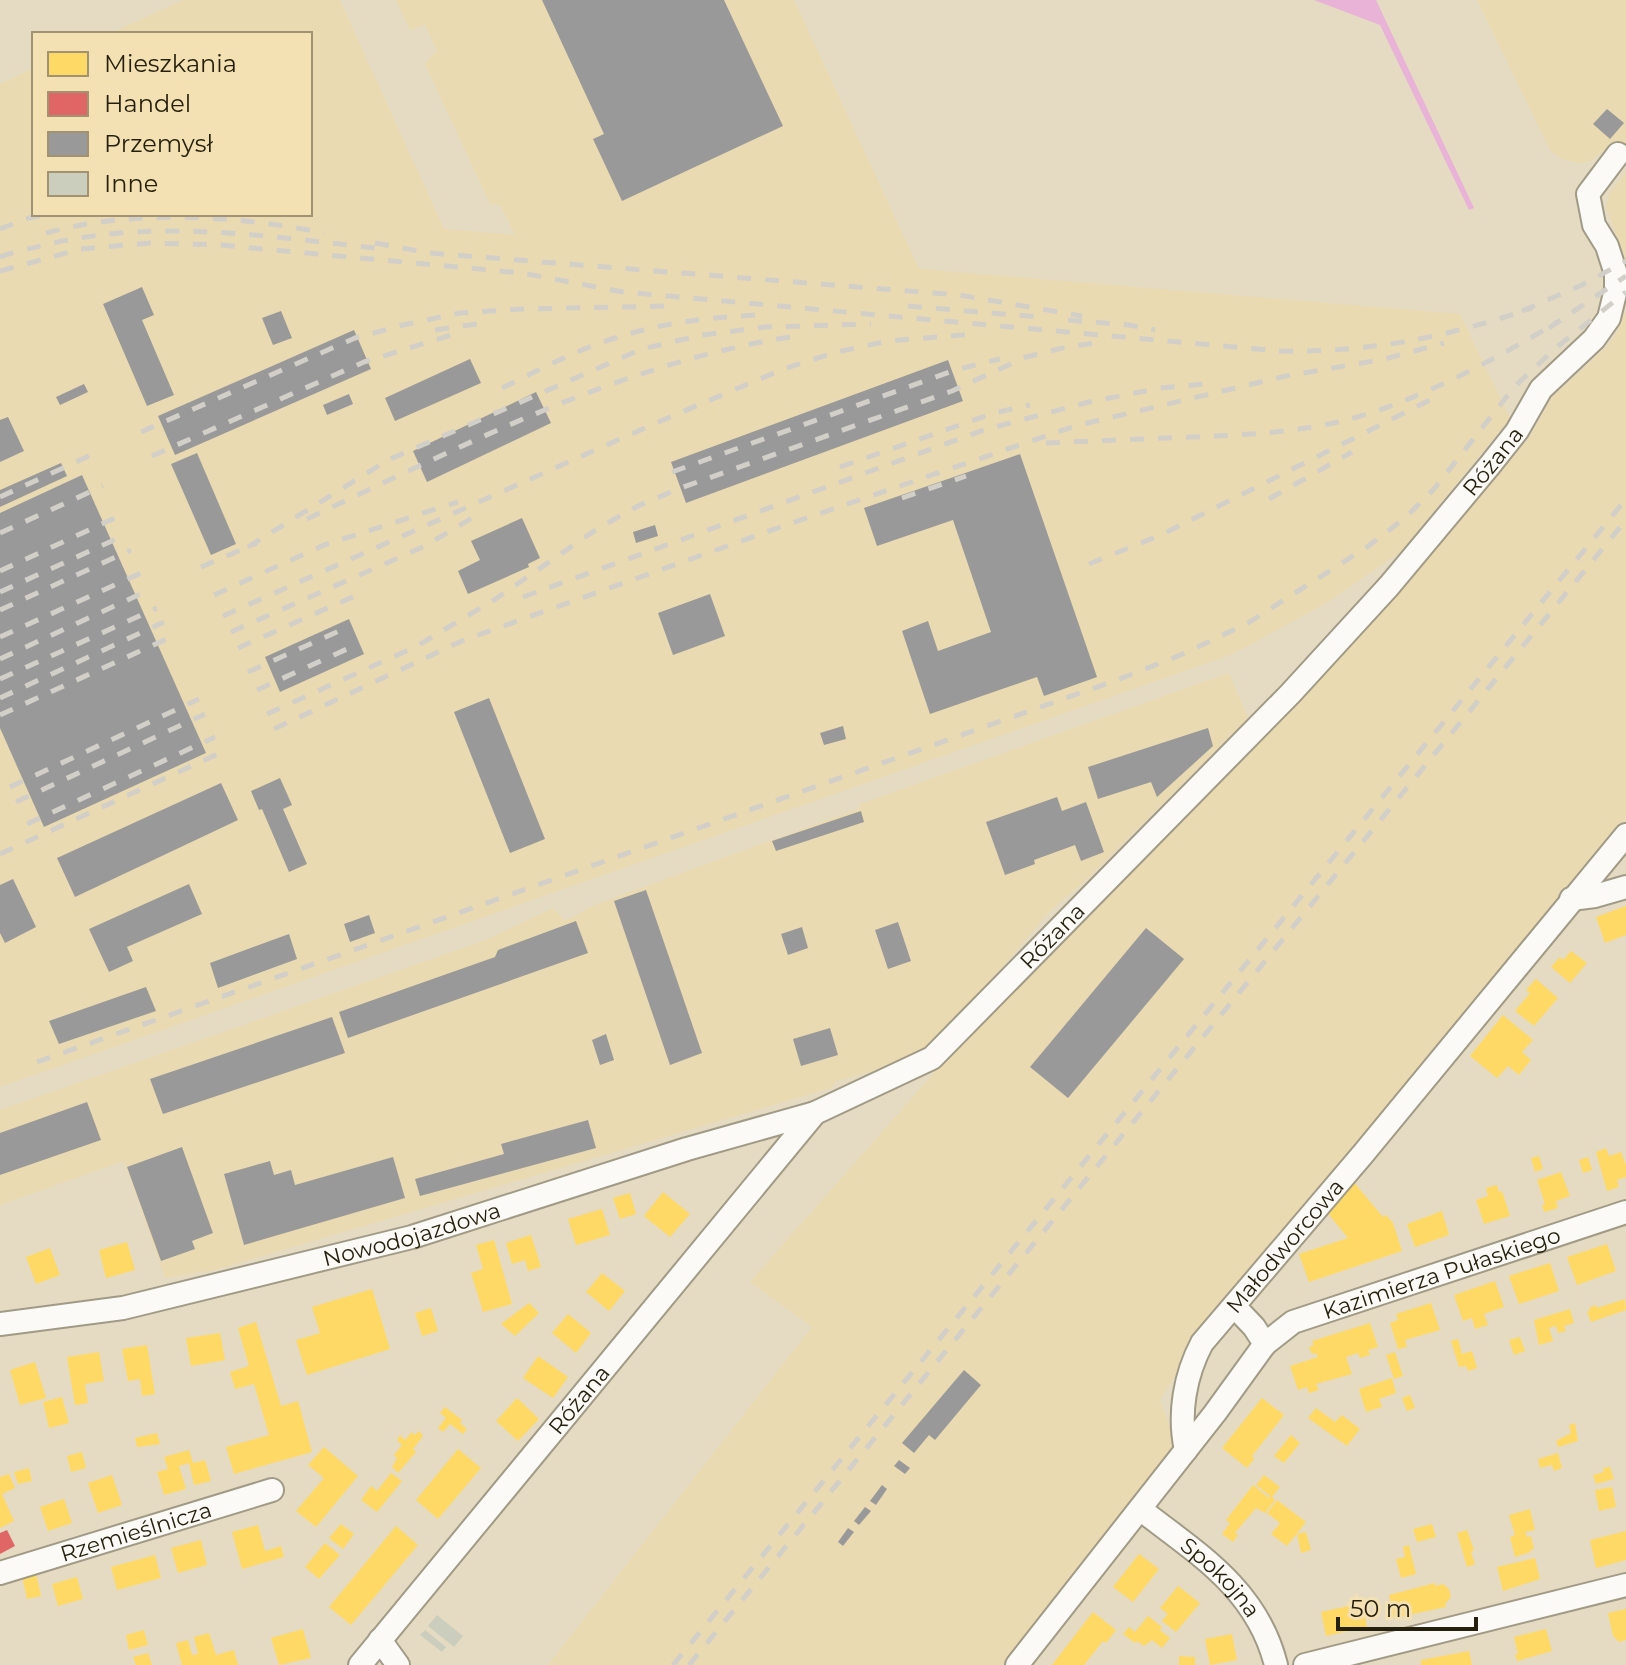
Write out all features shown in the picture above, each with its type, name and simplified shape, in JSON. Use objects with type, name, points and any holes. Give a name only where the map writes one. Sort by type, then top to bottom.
[{"type":"street","name":"Różana","points":[[360,1665],[815,1113],[932,1058],[1290,694],[1389,586],[1449,514],[1512,438],[1546,383],[1594,339],[1609,318],[1616,274],[1607,246],[1594,225],[1588,194],[1618,154]]},
{"type":"street","name":"Małodworcowa","points":[[1017,1665],[1265,1344],[1234,1306],[1626,835]]},
{"type":"street","points":[[1571,899],[1626,887]]},
{"type":"street","name":"Nowodojazdowa","points":[[0,1324],[123,1308],[412,1237],[687,1149],[815,1113]]},
{"type":"street","name":"Kazimierza Pułaskiego","points":[[1265,1344],[1293,1322],[1626,1212]]},
{"type":"street","points":[[1186,1450],[1183,1425],[1187,1378],[1202,1343],[1234,1306]]},
{"type":"street","name":"Rzemieślnicza","points":[[0,1573],[272,1490]]},
{"type":"street","name":"Spokojna","points":[[1140,1509],[1227,1577],[1250,1604],[1267,1635],[1276,1665]]},
{"type":"street","points":[[1305,1665],[1626,1585]]},
{"type":"street","points":[[380,1640],[398,1665]]},
{"type":"shaded area","points":[[183,0],[340,0],[444,229],[515,235],[500,205],[490,204],[425,64],[437,51],[425,24],[410,30],[396,0],[794,0],[919,269],[1460,314],[1510,418],[1400,552],[1328,602],[1233,654],[0,1087],[0,84],[32,69],[32,216],[312,216],[312,32],[113,32]]},
{"type":"shaded area","points":[[1314,0],[1376,0],[1474,208],[1469,210],[1380,25]]},
{"type":"shaded area","points":[[1477,0],[1626,0],[1626,160],[1609,146],[1591,161],[1579,163],[1562,159],[1550,150]]},
{"type":"shaded area","points":[[1626,172],[1626,259],[1606,207],[1610,192]]},
{"type":"shaded area","points":[[1626,311],[1626,820],[1201,1334],[1160,1400],[1178,1448],[1003,1665],[548,1665],[812,1327],[750,1282],[955,1049],[1522,441],[1526,443],[1552,397],[1606,348],[1617,333]]},
{"type":"shaded area","points":[[1229,673],[1248,718],[1090,876],[1050,911],[937,1043],[872,1071],[836,1081],[831,1088],[215,1270],[165,1278],[124,1161],[0,1205],[0,1110],[486,940],[553,908],[565,921],[597,904],[860,808],[860,804]]},
{"type":"building: Mieszkania","points":[[1626,906],[1626,935],[1605,943],[1596,917]]},
{"type":"building: Mieszkania","points":[[1571,951],[1587,963],[1570,983],[1551,967]]},
{"type":"building: Mieszkania","points":[[1536,979],[1558,998],[1534,1026],[1515,1011],[1530,993],[1526,990]]},
{"type":"building: Mieszkania","points":[[1503,1015],[1533,1040],[1522,1052],[1531,1060],[1519,1075],[1508,1066],[1497,1078],[1470,1056]]},
{"type":"building: Mieszkania","points":[[1606,1148],[1609,1156],[1621,1152],[1626,1165],[1626,1177],[1617,1180],[1619,1187],[1607,1191],[1596,1152]]},
{"type":"building: Mieszkania","points":[[1539,1156],[1543,1169],[1535,1172],[1531,1158]]},
{"type":"building: Mieszkania","points":[[1588,1157],[1592,1170],[1583,1173],[1579,1160]]},
{"type":"building: Mieszkania","points":[[1561,1172],[1570,1196],[1556,1201],[1558,1208],[1544,1212],[1542,1205],[1545,1204],[1537,1180]]},
{"type":"building: Mieszkania","points":[[1351,1179],[1383,1217],[1386,1215],[1393,1223],[1402,1251],[1309,1282],[1299,1254],[1348,1238],[1326,1211]]},
{"type":"building: Mieszkania","points":[[1497,1185],[1510,1216],[1484,1224],[1476,1200],[1488,1196],[1486,1188]]},
{"type":"building: Mieszkania","points":[[663,1192],[690,1214],[670,1237],[644,1216]]},
{"type":"building: Mieszkania","points":[[630,1193],[636,1214],[620,1219],[613,1198]]},
{"type":"building: Mieszkania","points":[[602,1209],[610,1235],[576,1245],[568,1219]]},
{"type":"building: Mieszkania","points":[[1442,1211],[1449,1235],[1415,1247],[1407,1224]]},
{"type":"building: Mieszkania","points":[[531,1235],[541,1267],[528,1271],[525,1260],[512,1264],[506,1243]]},
{"type":"building: Mieszkania","points":[[494,1240],[512,1304],[483,1312],[471,1273],[483,1269],[476,1245]]},
{"type":"building: Mieszkania","points":[[127,1242],[135,1270],[106,1278],[99,1250]]},
{"type":"building: Mieszkania","points":[[1607,1244],[1616,1271],[1577,1285],[1567,1257]]},
{"type":"building: Mieszkania","points":[[50,1248],[60,1275],[36,1284],[26,1257]]},
{"type":"building: Mieszkania","points":[[1550,1263],[1559,1291],[1519,1304],[1509,1276]]},
{"type":"building: Mieszkania","points":[[602,1273],[625,1291],[609,1311],[586,1292]]},
{"type":"building: Mieszkania","points":[[1495,1281],[1504,1307],[1484,1314],[1488,1325],[1475,1329],[1472,1318],[1463,1321],[1454,1295]]},
{"type":"building: Mieszkania","points":[[372,1289],[390,1349],[307,1375],[296,1340],[320,1333],[312,1307]]},
{"type":"building: Mieszkania","points":[[1625,1299],[1626,1310],[1591,1322],[1587,1312],[1589,1308]]},
{"type":"building: Mieszkania","points":[[529,1303],[539,1313],[515,1336],[501,1324]]},
{"type":"building: Mieszkania","points":[[1431,1303],[1440,1330],[1405,1340],[1407,1347],[1398,1349],[1390,1323],[1398,1320],[1396,1314]]},
{"type":"building: Mieszkania","points":[[431,1308],[438,1331],[422,1336],[415,1313]]},
{"type":"building: Mieszkania","points":[[1570,1309],[1574,1323],[1564,1326],[1566,1331],[1558,1333],[1556,1326],[1549,1328],[1553,1341],[1539,1345],[1534,1320]]},
{"type":"building: Mieszkania","points":[[568,1314],[591,1333],[576,1353],[552,1333]]},
{"type":"building: Mieszkania","points":[[256,1322],[281,1406],[298,1401],[312,1452],[234,1474],[226,1447],[269,1435],[254,1384],[235,1389],[230,1372],[249,1366],[238,1328]]},
{"type":"building: Mieszkania","points":[[1370,1323],[1378,1347],[1368,1350],[1370,1355],[1360,1358],[1358,1353],[1346,1357],[1352,1374],[1316,1384],[1319,1390],[1309,1393],[1307,1387],[1298,1390],[1290,1366],[1318,1357],[1316,1353],[1312,1354],[1309,1347],[1314,1345],[1312,1341]]},
{"type":"building: Mieszkania","points":[[220,1333],[225,1360],[191,1366],[186,1338]]},
{"type":"building: Mieszkania","points":[[1520,1337],[1525,1351],[1514,1355],[1509,1340]]},
{"type":"building: Mieszkania","points":[[1458,1339],[1462,1354],[1472,1351],[1477,1368],[1468,1371],[1466,1366],[1459,1367],[1451,1341]]},
{"type":"building: Mieszkania","points":[[147,1345],[155,1394],[142,1396],[140,1379],[128,1381],[122,1349]]},
{"type":"building: Mieszkania","points":[[99,1352],[104,1381],[85,1384],[88,1403],[75,1405],[67,1357]]},
{"type":"building: Mieszkania","points":[[1395,1352],[1403,1376],[1394,1379],[1386,1355]]},
{"type":"building: Mieszkania","points":[[538,1356],[568,1377],[553,1398],[523,1378]]},
{"type":"building: Mieszkania","points":[[35,1362],[46,1398],[20,1405],[10,1370]]},
{"type":"building: Mieszkania","points":[[1392,1378],[1396,1393],[1379,1399],[1382,1407],[1366,1412],[1359,1389]]},
{"type":"building: Mieszkania","points":[[1410,1395],[1415,1408],[1407,1411],[1402,1398]]},
{"type":"building: Mieszkania","points":[[62,1397],[69,1423],[49,1428],[43,1402]]},
{"type":"building: Mieszkania","points":[[517,1398],[539,1419],[518,1441],[496,1421]]},
{"type":"building: Mieszkania","points":[[1262,1398],[1284,1415],[1252,1456],[1254,1459],[1247,1468],[1222,1448]]},
{"type":"building: Mieszkania","points":[[445,1407],[462,1420],[460,1423],[467,1429],[463,1434],[450,1424],[443,1432],[438,1428],[446,1418],[440,1413]]},
{"type":"building: Mieszkania","points":[[1316,1408],[1335,1422],[1342,1415],[1360,1429],[1347,1446],[1308,1418]]},
{"type":"building: Mieszkania","points":[[1575,1423],[1578,1441],[1558,1447],[1556,1441],[1571,1433],[1569,1425]]},
{"type":"building: Mieszkania","points":[[419,1431],[423,1436],[413,1449],[416,1452],[398,1473],[392,1467],[397,1458],[394,1455],[402,1445],[397,1440],[400,1435],[405,1440],[412,1432],[415,1435]]},
{"type":"building: Mieszkania","points":[[157,1433],[160,1444],[137,1447],[135,1438]]},
{"type":"building: Mieszkania","points":[[1291,1435],[1300,1443],[1284,1463],[1274,1456]]},
{"type":"building: Mieszkania","points":[[324,1447],[358,1476],[316,1527],[296,1511],[324,1478],[308,1465]]},
{"type":"building: Mieszkania","points":[[458,1449],[481,1468],[438,1519],[416,1500]]},
{"type":"building: Mieszkania","points":[[189,1450],[193,1463],[205,1460],[211,1481],[194,1485],[189,1463],[179,1466],[186,1489],[164,1495],[157,1472],[168,1469],[164,1457]]},
{"type":"building: Mieszkania","points":[[82,1452],[86,1468],[71,1472],[67,1456]]},
{"type":"building: Mieszkania","points":[[1558,1453],[1562,1468],[1554,1471],[1552,1465],[1540,1468],[1538,1459]]},
{"type":"building: Mieszkania","points":[[1610,1467],[1614,1479],[1596,1484],[1593,1475]]},
{"type":"building: Mieszkania","points":[[29,1468],[32,1481],[18,1484],[14,1472]]},
{"type":"building: Mieszkania","points":[[391,1473],[402,1481],[377,1512],[361,1500],[371,1486],[377,1491]]},
{"type":"building: Mieszkania","points":[[9,1474],[15,1488],[2,1494],[14,1521],[0,1528],[0,1477]]},
{"type":"building: Mieszkania","points":[[112,1475],[122,1505],[98,1513],[88,1483]]},
{"type":"building: Mieszkania","points":[[1264,1475],[1280,1487],[1272,1497],[1275,1500],[1265,1513],[1256,1508],[1235,1533],[1238,1535],[1233,1542],[1222,1534],[1230,1523],[1226,1520],[1253,1485],[1269,1498],[1256,1485]]},
{"type":"building: Mieszkania","points":[[1612,1487],[1616,1507],[1599,1511],[1595,1490]]},
{"type":"building: Mieszkania","points":[[64,1499],[72,1523],[48,1531],[40,1507]]},
{"type":"building: Mieszkania","points":[[1277,1500],[1306,1522],[1287,1546],[1271,1534],[1280,1523],[1267,1513]]},
{"type":"building: Mieszkania","points":[[1530,1509],[1535,1530],[1525,1532],[1527,1537],[1531,1536],[1534,1549],[1515,1557],[1510,1537],[1515,1535],[1509,1515]]},
{"type":"building: Mieszkania","points":[[341,1524],[354,1534],[343,1549],[329,1538]]},
{"type":"building: Mieszkania","points":[[1432,1524],[1436,1537],[1417,1542],[1413,1529]]},
{"type":"building: Mieszkania","points":[[258,1525],[265,1551],[281,1546],[284,1557],[242,1569],[232,1532]]},
{"type":"building: Mieszkania","points":[[396,1526],[418,1545],[351,1625],[329,1607]]},
{"type":"building: Mieszkania","points":[[1467,1530],[1475,1564],[1467,1567],[1457,1533]]},
{"type":"building: Mieszkania","points":[[1626,1531],[1626,1560],[1596,1568],[1590,1540]]},
{"type":"building: Mieszkania","points":[[1306,1532],[1311,1550],[1301,1553],[1297,1534]]},
{"type":"building: Mieszkania","points":[[201,1540],[207,1565],[178,1573],[171,1548]]},
{"type":"building: Mieszkania","points":[[325,1543],[340,1555],[319,1579],[305,1567]]},
{"type":"building: Mieszkania","points":[[1409,1545],[1416,1574],[1401,1578],[1396,1559],[1405,1557],[1403,1547]]},
{"type":"building: Mieszkania","points":[[1139,1554],[1159,1569],[1133,1602],[1113,1587]]},
{"type":"building: Mieszkania","points":[[155,1555],[161,1578],[117,1590],[111,1567]]},
{"type":"building: Mieszkania","points":[[1535,1558],[1540,1579],[1503,1591],[1497,1567]]},
{"type":"building: Mieszkania","points":[[36,1573],[41,1596],[27,1599],[22,1576]]},
{"type":"building: Mieszkania","points":[[77,1577],[83,1599],[58,1606],[52,1584]]},
{"type":"building: Mieszkania","points":[[1435,1583],[1435,1586],[1443,1584],[1449,1589],[1451,1597],[1446,1607],[1394,1618],[1389,1595]]},
{"type":"building: Mieszkania","points":[[1178,1586],[1200,1603],[1176,1632],[1162,1621],[1168,1614],[1160,1608]]},
{"type":"building: Mieszkania","points":[[1362,1603],[1367,1627],[1326,1636],[1321,1612]]},
{"type":"building: Mieszkania","points":[[1626,1609],[1626,1640],[1619,1642],[1613,1636],[1608,1613]]},
{"type":"building: Mieszkania","points":[[1093,1612],[1116,1630],[1106,1643],[1103,1641],[1084,1665],[1052,1665]]},
{"type":"building: Mieszkania","points":[[1148,1616],[1170,1638],[1162,1648],[1152,1640],[1144,1646],[1137,1641],[1135,1643],[1123,1634],[1129,1627],[1135,1632]]},
{"type":"building: Mieszkania","points":[[303,1629],[311,1658],[279,1665],[271,1638]]},
{"type":"building: Mieszkania","points":[[1546,1629],[1552,1651],[1517,1661],[1514,1637]]},
{"type":"building: Mieszkania","points":[[144,1630],[148,1645],[129,1650],[126,1635]]},
{"type":"building: Mieszkania","points":[[209,1633],[216,1655],[234,1650],[238,1665],[182,1665],[176,1643],[188,1640],[192,1655],[198,1654],[194,1637]]},
{"type":"building: Mieszkania","points":[[1232,1634],[1237,1660],[1210,1665],[1205,1639]]},
{"type":"building: Mieszkania","points":[[1469,1651],[1472,1665],[1421,1665],[1421,1660]]},
{"type":"building: Mieszkania","points":[[148,1653],[152,1665],[136,1665],[133,1657]]},
{"type":"building: Mieszkania","points":[[1179,1656],[1195,1657],[1195,1665],[1179,1665]]},
{"type":"building: Handel","points":[[7,1530],[15,1546],[0,1554],[0,1533]]},
{"type":"building: Przemysł","points":[[542,0],[724,0],[783,126],[622,201],[593,139],[604,134]]},
{"type":"building: Przemysł","points":[[1607,109],[1624,123],[1610,139],[1593,124]]},
{"type":"building: Przemysł","points":[[142,287],[154,315],[142,320],[174,395],[147,406],[103,304]]},
{"type":"building: Przemysł","points":[[281,311],[292,338],[273,345],[262,318]]},
{"type":"building: Przemysł","points":[[354,330],[371,369],[175,455],[158,416]]},
{"type":"building: Przemysł","points":[[470,359],[481,383],[395,421],[385,398]]},
{"type":"building: Przemysł","points":[[948,360],[963,401],[686,503],[671,462]]},
{"type":"building: Przemysł","points":[[84,384],[88,392],[60,405],[56,397]]},
{"type":"building: Przemysł","points":[[536,392],[551,423],[427,482],[413,451]]},
{"type":"building: Przemysł","points":[[349,394],[353,404],[327,415],[323,405]]},
{"type":"building: Przemysł","points":[[8,417],[24,451],[0,462],[0,420]]},
{"type":"building: Przemysł","points":[[197,453],[236,544],[211,555],[171,464]]},
{"type":"building: Przemysł","points":[[1020,454],[1097,677],[1044,696],[1037,677],[930,714],[902,631],[928,621],[938,651],[991,632],[953,520],[877,546],[864,508]]},
{"type":"building: Przemysł","points":[[61,463],[67,476],[0,507],[0,490]]},
{"type":"building: Przemysł","points":[[82,475],[206,753],[44,827],[0,728],[0,513]]},
{"type":"building: Przemysł","points":[[522,518],[540,558],[528,564],[529,567],[468,594],[458,571],[480,560],[471,541]]},
{"type":"building: Przemysł","points":[[655,525],[658,536],[636,543],[633,532]]},
{"type":"building: Przemysł","points":[[710,594],[725,636],[673,655],[658,613]]},
{"type":"building: Przemysł","points":[[349,619],[364,654],[280,692],[265,657]]},
{"type":"building: Przemysł","points":[[489,698],[545,839],[510,853],[454,712]]},
{"type":"building: Przemysł","points":[[843,726],[846,739],[824,745],[820,733]]},
{"type":"building: Przemysł","points":[[1208,728],[1213,746],[1157,797],[1151,782],[1098,799],[1088,767]]},
{"type":"building: Przemysł","points":[[280,778],[292,805],[283,809],[307,864],[289,872],[251,791]]},
{"type":"building: Przemysł","points":[[221,783],[238,820],[75,897],[57,858]]},
{"type":"building: Przemysł","points":[[1057,797],[1062,811],[1086,802],[1104,852],[1081,861],[1075,845],[1005,875],[986,822]]},
{"type":"building: Przemysł","points":[[861,811],[864,822],[776,851],[772,841]]},
{"type":"building: Przemysł","points":[[13,879],[36,927],[5,943],[0,933],[0,885]]},
{"type":"building: Przemysł","points":[[189,884],[202,914],[127,947],[133,961],[109,972],[89,929]]},
{"type":"building: Przemysł","points":[[646,890],[702,1053],[670,1065],[614,901]]},
{"type":"building: Przemysł","points":[[369,915],[375,933],[350,942],[344,924]]},
{"type":"building: Przemysł","points":[[576,921],[588,953],[348,1038],[339,1012],[495,957],[498,950]]},
{"type":"building: Przemysł","points":[[898,922],[911,961],[888,969],[875,930]]},
{"type":"building: Przemysł","points":[[802,927],[808,948],[788,955],[781,934]]},
{"type":"building: Przemysł","points":[[1146,928],[1184,959],[1068,1098],[1030,1067]]},
{"type":"building: Przemysł","points":[[289,934],[297,959],[218,988],[210,963]]},
{"type":"building: Przemysł","points":[[146,987],[156,1011],[59,1044],[49,1021]]},
{"type":"building: Przemysł","points":[[332,1017],[345,1053],[163,1114],[150,1079]]},
{"type":"building: Przemysł","points":[[830,1028],[838,1055],[801,1066],[793,1039]]},
{"type":"building: Przemysł","points":[[606,1034],[614,1060],[600,1065],[592,1040]]},
{"type":"building: Przemysł","points":[[87,1102],[101,1140],[0,1175],[0,1133]]},
{"type":"building: Przemysł","points":[[588,1120],[596,1148],[420,1196],[415,1179],[504,1154],[501,1144]]},
{"type":"building: Przemysł","points":[[182,1147],[213,1233],[192,1241],[195,1249],[161,1261],[127,1167]]},
{"type":"building: Przemysł","points":[[393,1157],[405,1198],[244,1245],[224,1174],[270,1161],[274,1175],[291,1170],[295,1185]]},
{"type":"building: Przemysł","points":[[964,1370],[981,1385],[935,1440],[929,1435],[914,1453],[902,1443]]},
{"type":"building: Przemysł","points":[[899,1460],[910,1468],[905,1474],[894,1466]]},
{"type":"building: Przemysł","points":[[882,1485],[887,1489],[876,1505],[870,1501]]},
{"type":"building: Przemysł","points":[[865,1507],[871,1511],[859,1525],[854,1521]]},
{"type":"building: Przemysł","points":[[848,1528],[854,1532],[843,1546],[838,1542]]},
{"type":"building: Inne","points":[[437,1615],[463,1636],[454,1647],[428,1626]]},
{"type":"building: Inne","points":[[425,1630],[446,1647],[442,1652],[420,1635]]},
{"type":"railway","points":[[0,229],[40,216]]},
{"type":"railway","points":[[46,233],[114,220],[185,217],[255,222],[324,233]]},
{"type":"railway","points":[[0,257],[84,237],[169,231],[256,235],[384,249]]},
{"type":"railway","points":[[0,271],[81,249],[150,243],[220,245],[522,273],[623,292],[1279,351],[1344,349],[1407,341],[1470,327],[1532,308]]},
{"type":"railway","points":[[375,243],[429,253],[959,295],[1082,316]]},
{"type":"railway","points":[[1522,311],[1582,285],[1626,261]]},
{"type":"railway","points":[[1549,328],[1626,276]]},
{"type":"railway","points":[[37,1062],[1117,680],[1183,654],[1248,623],[1367,547],[1405,518],[1434,489],[1515,386],[1557,347],[1626,292]]},
{"type":"railway","points":[[141,432],[355,338],[403,325],[460,313],[669,306]]},
{"type":"railway","points":[[908,306],[1040,317]]},
{"type":"railway","points":[[502,388],[586,348],[634,332],[691,321],[768,315]]},
{"type":"railway","points":[[1068,320],[1155,330]]},
{"type":"railway","points":[[435,330],[490,322]]},
{"type":"railway","points":[[1046,443],[1248,434],[1342,421],[1424,392],[1508,351],[1557,322]]},
{"type":"railway","points":[[248,547],[388,460],[642,349],[702,335],[766,327],[871,324]]},
{"type":"railway","points":[[223,616],[786,368],[837,352],[888,341],[975,334]]},
{"type":"railway","points":[[152,456],[364,362],[451,335]]},
{"type":"railway","points":[[307,519],[486,435],[607,386],[732,348],[796,336]]},
{"type":"railway","points":[[267,714],[417,646],[494,600],[597,529],[638,506],[952,391],[1026,357],[1102,342]]},
{"type":"railway","points":[[274,729],[464,640],[1075,426],[1286,376],[1385,359],[1444,343]]},
{"type":"railway","points":[[672,472],[955,370],[1000,359]]},
{"type":"railway","points":[[523,597],[984,430],[1089,402],[1161,388],[1206,384]]},
{"type":"railway","points":[[1089,564],[1163,534],[1436,397]]},
{"type":"railway","points":[[840,467],[994,413],[1030,405]]},
{"type":"railway","points":[[1269,499],[1352,452]]},
{"type":"railway","points":[[0,497],[89,456]]},
{"type":"railway","points":[[902,498],[966,476]]},
{"type":"railway","points":[[0,533],[103,486]]},
{"type":"railway","points":[[673,1665],[1626,499]]},
{"type":"railway","points":[[214,595],[324,545],[458,502]]},
{"type":"railway","points":[[231,632],[425,546],[482,512]]},
{"type":"railway","points":[[0,571],[117,517]]},
{"type":"railway","points":[[689,1665],[1626,520]]},
{"type":"railway","points":[[0,592],[125,535]]},
{"type":"railway","points":[[201,567],[257,543]]},
{"type":"railway","points":[[0,610],[131,550]]},
{"type":"railway","points":[[0,637],[141,573]]},
{"type":"railway","points":[[0,659],[149,590]]},
{"type":"railway","points":[[238,648],[357,595]]},
{"type":"railway","points":[[0,679],[157,608]]},
{"type":"railway","points":[[0,698],[164,622]]},
{"type":"railway","points":[[248,672],[339,631]]},
{"type":"railway","points":[[0,715],[171,637]]},
{"type":"railway","points":[[257,690],[347,649]]},
{"type":"railway","points":[[10,787],[199,699]]},
{"type":"railway","points":[[16,802],[205,714]]},
{"type":"railway","points":[[27,824],[215,737]]},
{"type":"railway","points":[[0,854],[222,752]]}]
